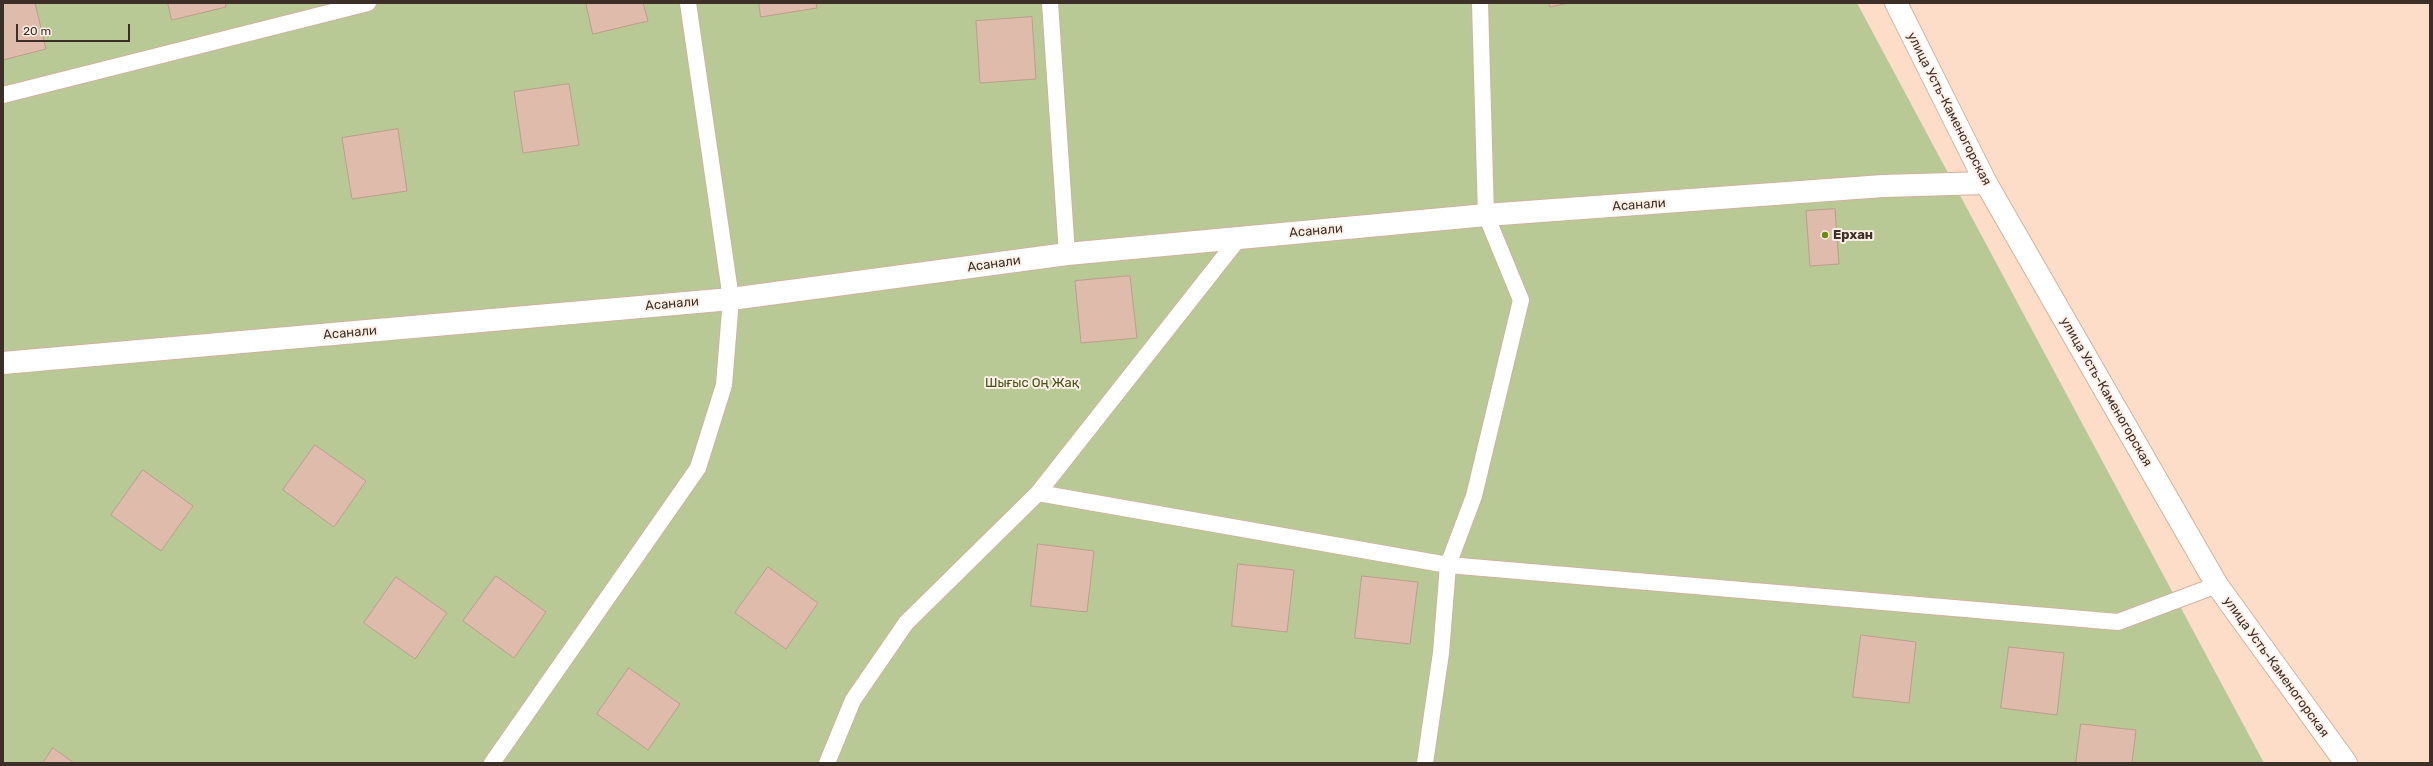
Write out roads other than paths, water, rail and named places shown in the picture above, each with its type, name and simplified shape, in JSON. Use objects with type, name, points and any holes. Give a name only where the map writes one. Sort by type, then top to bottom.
[{"type":"street","name":"улица Усть-Каменогорская","points":[[1896,3],[1986,183],[2217,585],[2346,763]]},
{"type":"street","name":"Асанали","points":[[3,363],[731,299],[1067,254],[1486,215],[1883,186],[1986,183]]},
{"type":"lane","points":[[3,95],[368,3]]},
{"type":"lane","points":[[492,763],[698,468],[724,385],[731,299],[688,3]]},
{"type":"lane","points":[[1050,3],[1067,254]]},
{"type":"lane","points":[[1425,763],[1441,653],[1448,565],[1474,496],[1521,300],[1486,215],[1480,3]]},
{"type":"lane","points":[[827,763],[853,700],[906,623],[1038,493],[1239,238]]},
{"type":"lane","points":[[1038,493],[1448,565],[2118,622],[2217,585]]},
{"type":"place","name":"Ерхан","points":[[1825,235]]},
{"type":"park label","name":"Шығыс Оң Жақ","points":[[1032,383]]}]
